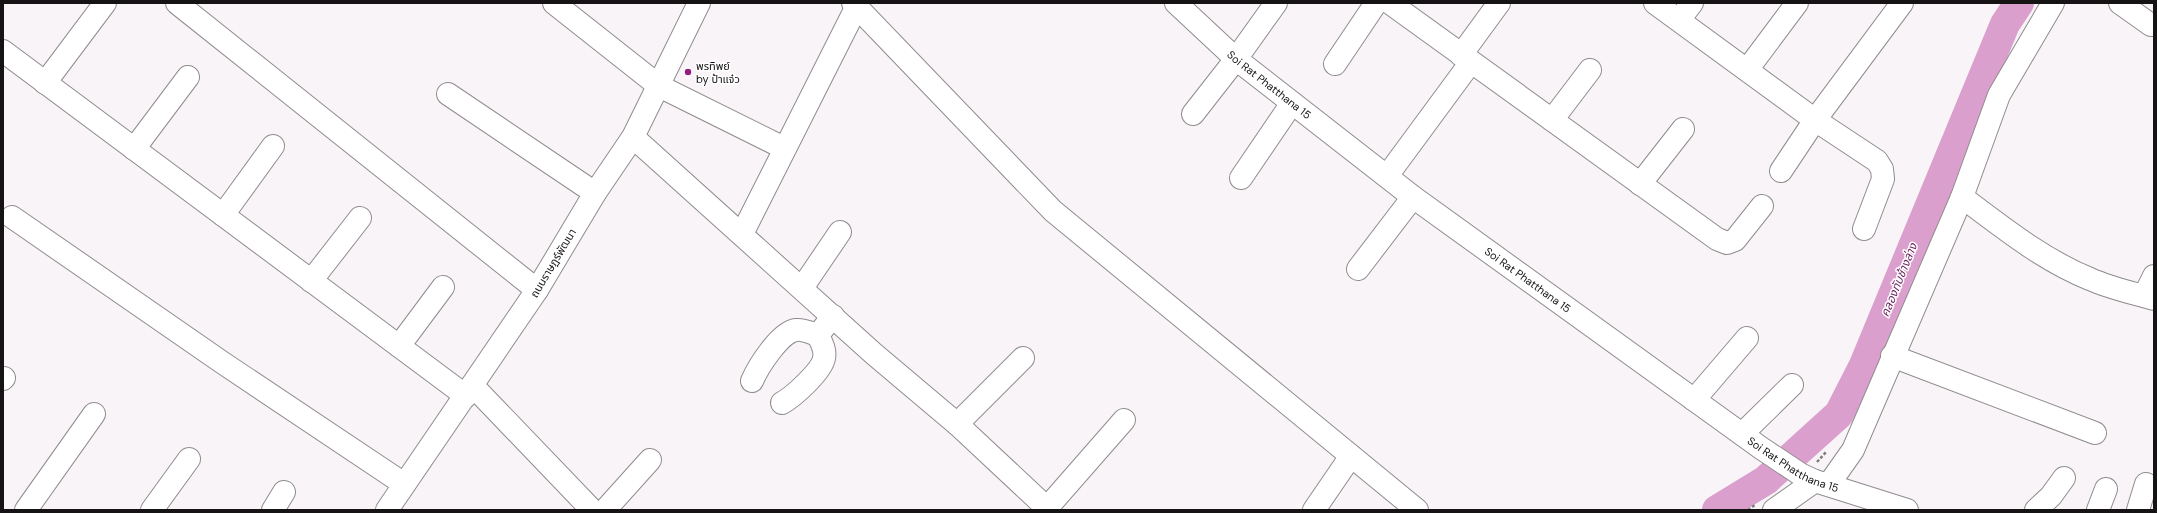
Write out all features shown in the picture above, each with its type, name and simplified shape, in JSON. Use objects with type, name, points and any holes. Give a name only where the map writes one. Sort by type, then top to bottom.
[{"type":"street","points":[[45,83],[106,3]]},
{"type":"street","points":[[177,3],[537,290]]},
{"type":"street","points":[[554,3],[659,86],[784,148]]},
{"type":"street","name":"ถนนราษฏร์พัฒนา","points":[[386,510],[537,290],[595,193],[633,137],[698,3]]},
{"type":"street","name":"Soi Rat Phatthana 15","points":[[1176,3],[1236,59],[1413,197],[1761,448],[1795,471],[1822,483],[1907,510]]},
{"type":"street","points":[[1193,114],[1236,59],[1276,3]]},
{"type":"street","points":[[1335,64],[1376,3]]},
{"type":"street","points":[[1390,3],[1717,239],[1727,243],[1736,240],[1762,206]]},
{"type":"street","points":[[1387,176],[1466,58],[1499,3]]},
{"type":"street","points":[[1655,3],[1815,120],[1877,161],[1882,169],[1884,179],[1864,229]]},
{"type":"street","points":[[1679,20],[1692,3]]},
{"type":"street","points":[[1747,70],[1797,3]]},
{"type":"street","points":[[1781,171],[1815,120],[1902,3]]},
{"type":"street","points":[[1774,510],[1822,483],[1853,450],[1892,356],[1962,197],[1999,95],[2053,3]]},
{"type":"street","points":[[2120,3],[2151,25],[2154,25]]},
{"type":"street","points":[[742,234],[855,5],[1053,211],[1417,510]]},
{"type":"street","points":[[3,51],[399,346],[469,391],[592,510]]},
{"type":"street","points":[[1552,120],[1590,70]]},
{"type":"street","points":[[134,149],[188,77]]},
{"type":"street","points":[[448,94],[595,193]]},
{"type":"street","points":[[1241,178],[1292,103]]},
{"type":"street","points":[[1640,184],[1683,129]]},
{"type":"street","points":[[633,137],[832,316],[957,424],[1048,509],[1124,420]]},
{"type":"street","points":[[223,215],[273,146]]},
{"type":"street","points":[[1358,269],[1413,197]]},
{"type":"street","points":[[1962,197],[2014,235],[2058,263],[2091,280],[2149,298],[2154,276]]},
{"type":"street","points":[[12,217],[229,367],[404,484]]},
{"type":"street","points":[[311,280],[360,218]]},
{"type":"street","points":[[802,288],[840,232]]},
{"type":"street","points":[[399,346],[443,287]]},
{"type":"street","points":[[818,335],[832,316]]},
{"type":"street","points":[[752,381],[759,366],[787,333],[796,330],[818,335]]},
{"type":"street","points":[[782,403],[790,398],[822,365],[824,351],[818,335]]},
{"type":"street","points":[[1694,400],[1747,338]]},
{"type":"street","points":[[1892,356],[2095,433]]},
{"type":"street","points":[[957,424],[1023,358]]},
{"type":"street","points":[[1742,434],[1792,385]]},
{"type":"street","points":[[26,510],[94,414]]},
{"type":"street","points":[[1314,510],[1351,456]]},
{"type":"street","points":[[152,510],[189,459]]},
{"type":"street","points":[[606,510],[650,460]]},
{"type":"street","points":[[2036,510],[2052,496],[2064,478]]},
{"type":"street","points":[[2138,510],[2146,484]]},
{"type":"street","points":[[2098,510],[2106,489]]},
{"type":"street","points":[[273,510],[284,492]]},
{"type":"waterway","name":"คลองทับช้างล่าง","points":[[1717,510],[1766,480],[1839,414],[1864,365],[2005,24],[2019,3]]},
{"type":"place","name":"พรทิพย์ by ป้าแจ๋ว","points":[[688,72]]}]
